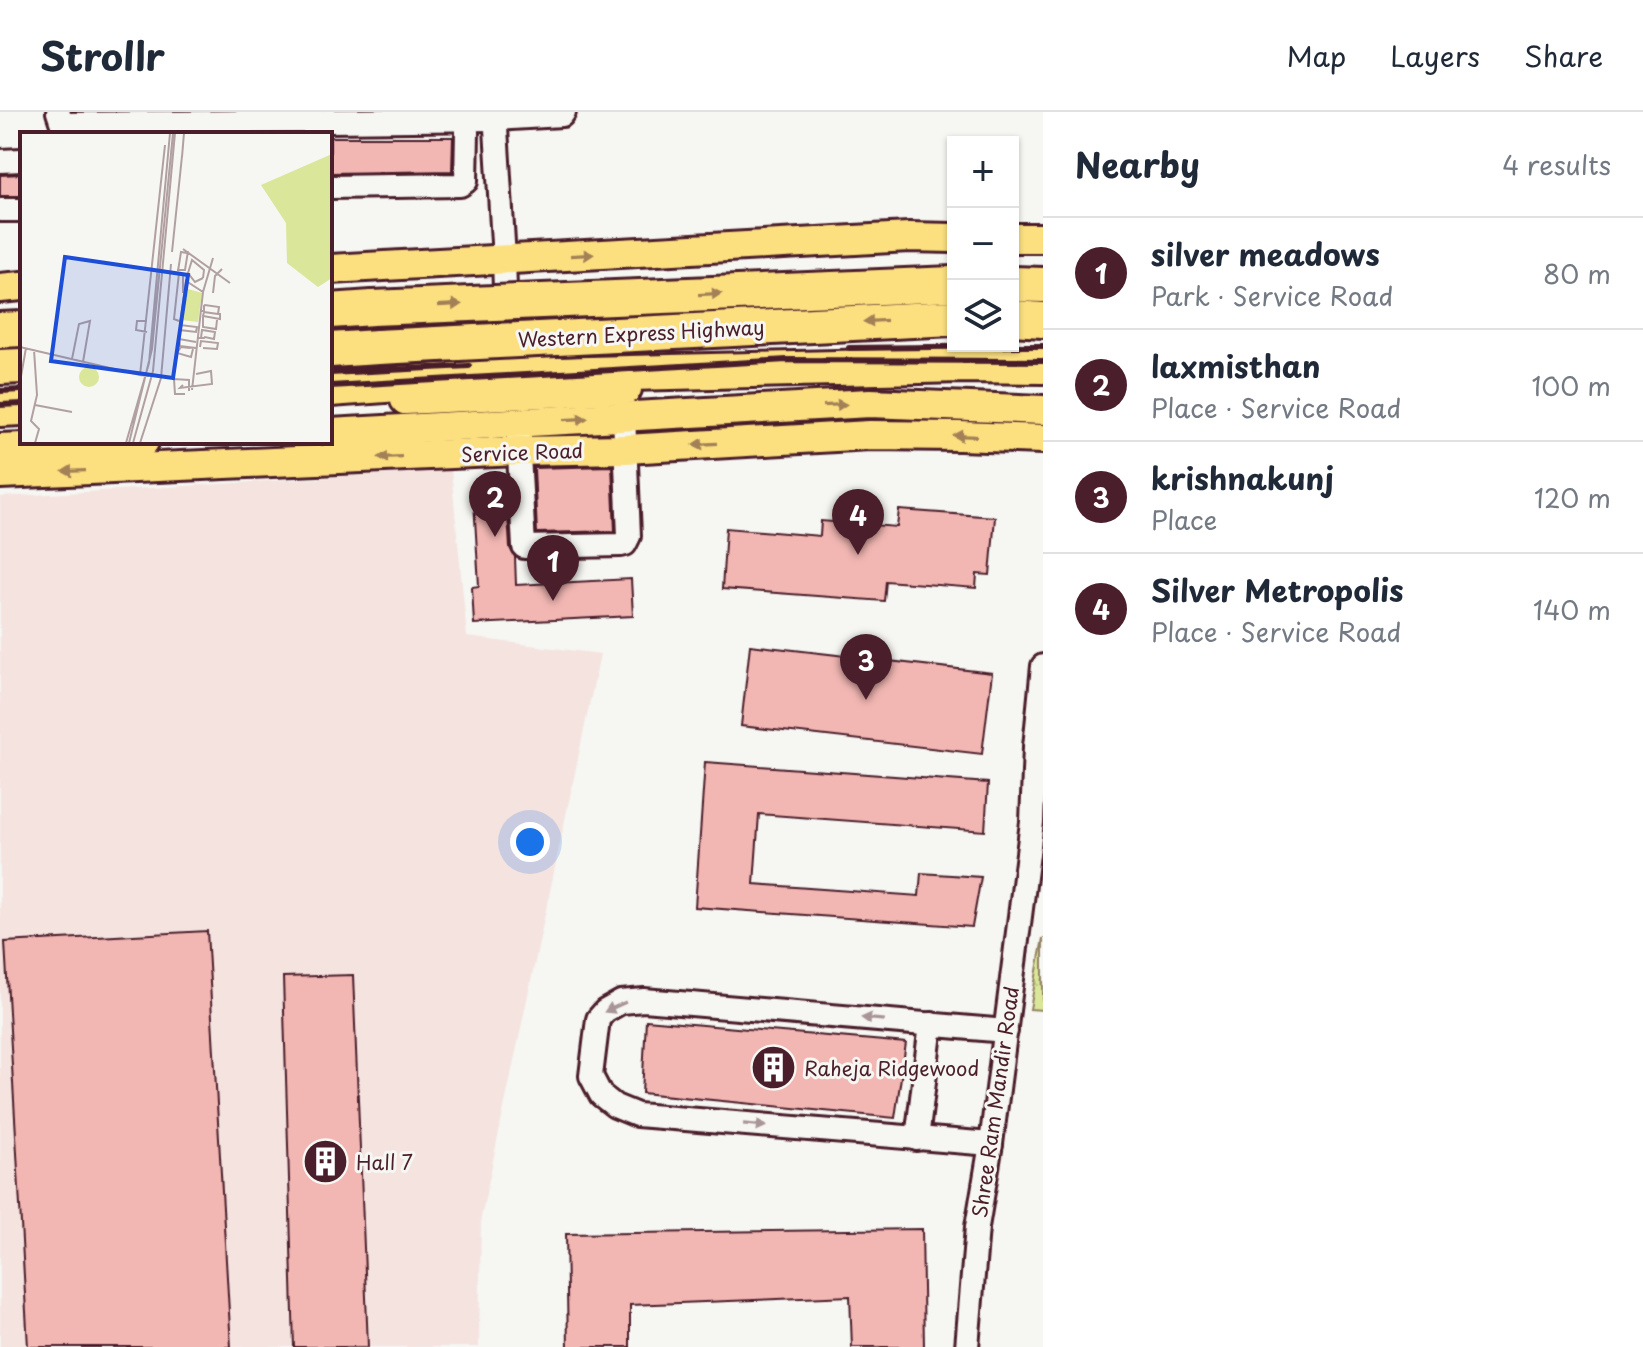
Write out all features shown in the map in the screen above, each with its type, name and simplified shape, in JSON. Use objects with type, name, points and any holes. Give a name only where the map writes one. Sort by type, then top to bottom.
[{"type":"highway","name":"Western Express Highway","points":[[332,311],[947,284]]},
{"type":"highway","points":[[1019,284],[1043,285]]},
{"type":"highway","name":"Western Express Highway","points":[[332,350],[947,318]]},
{"type":"highway","points":[[1019,318],[1043,320]]},
{"type":"highway","points":[[0,330],[20,329]]},
{"type":"highway","points":[[332,389],[508,376],[961,365],[1043,366]]},
{"type":"highway","points":[[0,367],[20,366]]},
{"type":"highway","points":[[0,409],[20,408]]},
{"type":"main road","points":[[332,269],[909,237],[947,238]]},
{"type":"main road","points":[[1019,238],[1043,238]]},
{"type":"main road","points":[[0,288],[20,286]]},
{"type":"main road","points":[[332,403],[827,377],[1043,381]]},
{"type":"main road","points":[[332,433],[870,403],[1043,410]]},
{"type":"main road","points":[[0,422],[20,420]]},
{"type":"main road","points":[[440,426],[442,455]]},
{"type":"main road","name":"Service Road","points":[[0,474],[109,456],[519,457],[626,453],[870,435],[1043,439]]},
{"type":"main road","points":[[0,448],[109,456],[139,444]]},
{"type":"street","points":[[58,112],[62,124],[503,118],[562,115],[564,112]]},
{"type":"street","points":[[332,133],[467,132],[503,118]]},
{"type":"street","points":[[503,118],[508,376]]},
{"type":"street","points":[[332,187],[460,185],[466,181],[467,132]]},
{"type":"street","points":[[0,161],[20,160]]},
{"type":"street","points":[[518,422],[524,547],[621,545],[629,536],[624,416]]},
{"type":"street","name":"Shree Ram Mandir Road","points":[[967,1347],[977,1227],[991,1144],[1032,822],[1043,666]]},
{"type":"street","points":[[991,1144],[637,1115],[615,1106],[601,1095],[591,1076],[598,1019],[621,1002],[644,1000],[1006,1031]]},
{"type":"street","points":[[917,1139],[931,1024]]},
{"type":"shaded area","points":[[451,470],[467,637],[600,654],[481,1217],[479,1347],[0,1347],[0,497]]},
{"type":"green space","points":[[1043,938],[1043,1010],[1030,1009]]},
{"type":"building","points":[[332,137],[453,137],[452,171],[332,173]]},
{"type":"building","points":[[20,174],[20,196],[0,196],[0,175]]},
{"type":"building","points":[[612,466],[615,531],[537,533],[534,468]]},
{"type":"building","points":[[507,499],[516,585],[631,579],[633,616],[474,624],[472,587],[479,586],[474,501]]},
{"type":"building","points":[[899,510],[995,517],[990,575],[977,574],[976,588],[886,581],[884,601],[722,589],[726,528],[820,536],[821,521],[897,527]]},
{"type":"building","points":[[750,645],[992,673],[982,754],[741,726]]},
{"type":"building","points":[[705,762],[988,783],[985,831],[759,814],[754,884],[919,896],[921,873],[981,877],[972,927],[695,907]]},
{"type":"building","points":[[207,931],[231,1347],[28,1347],[5,942]]},
{"type":"building","name":"Hall 7","points":[[353,975],[368,1347],[294,1347],[283,977]]},
{"type":"building","name":"Raheja Ridgewood","points":[[646,1020],[906,1043],[895,1118],[642,1093]]},
{"type":"building","points":[[922,1229],[924,1347],[852,1347],[850,1296],[630,1305],[630,1347],[568,1347],[566,1234]]},
{"type":"railway","points":[[1019,346],[1043,346]]},
{"type":"railway","points":[[849,348],[947,347]]},
{"type":"railway","points":[[332,386],[787,360],[1043,361]]},
{"type":"railway","points":[[332,373],[469,366]]},
{"type":"railway","points":[[0,391],[20,390]]},
{"type":"railway","points":[[0,405],[20,404]]},
{"type":"place","name":"laxmisthan","points":[[495,537]]},
{"type":"place","name":"Silver Metropolis","points":[[858,555]]},
{"type":"place","name":"silver meadows","points":[[553,601]]},
{"type":"place","name":"krishnakunj","points":[[866,700]]},
{"type":"place","name":"Raheja Ridgewood","points":[[773,1068]]},
{"type":"place","name":"Hall 7","points":[[325,1162]]}]
